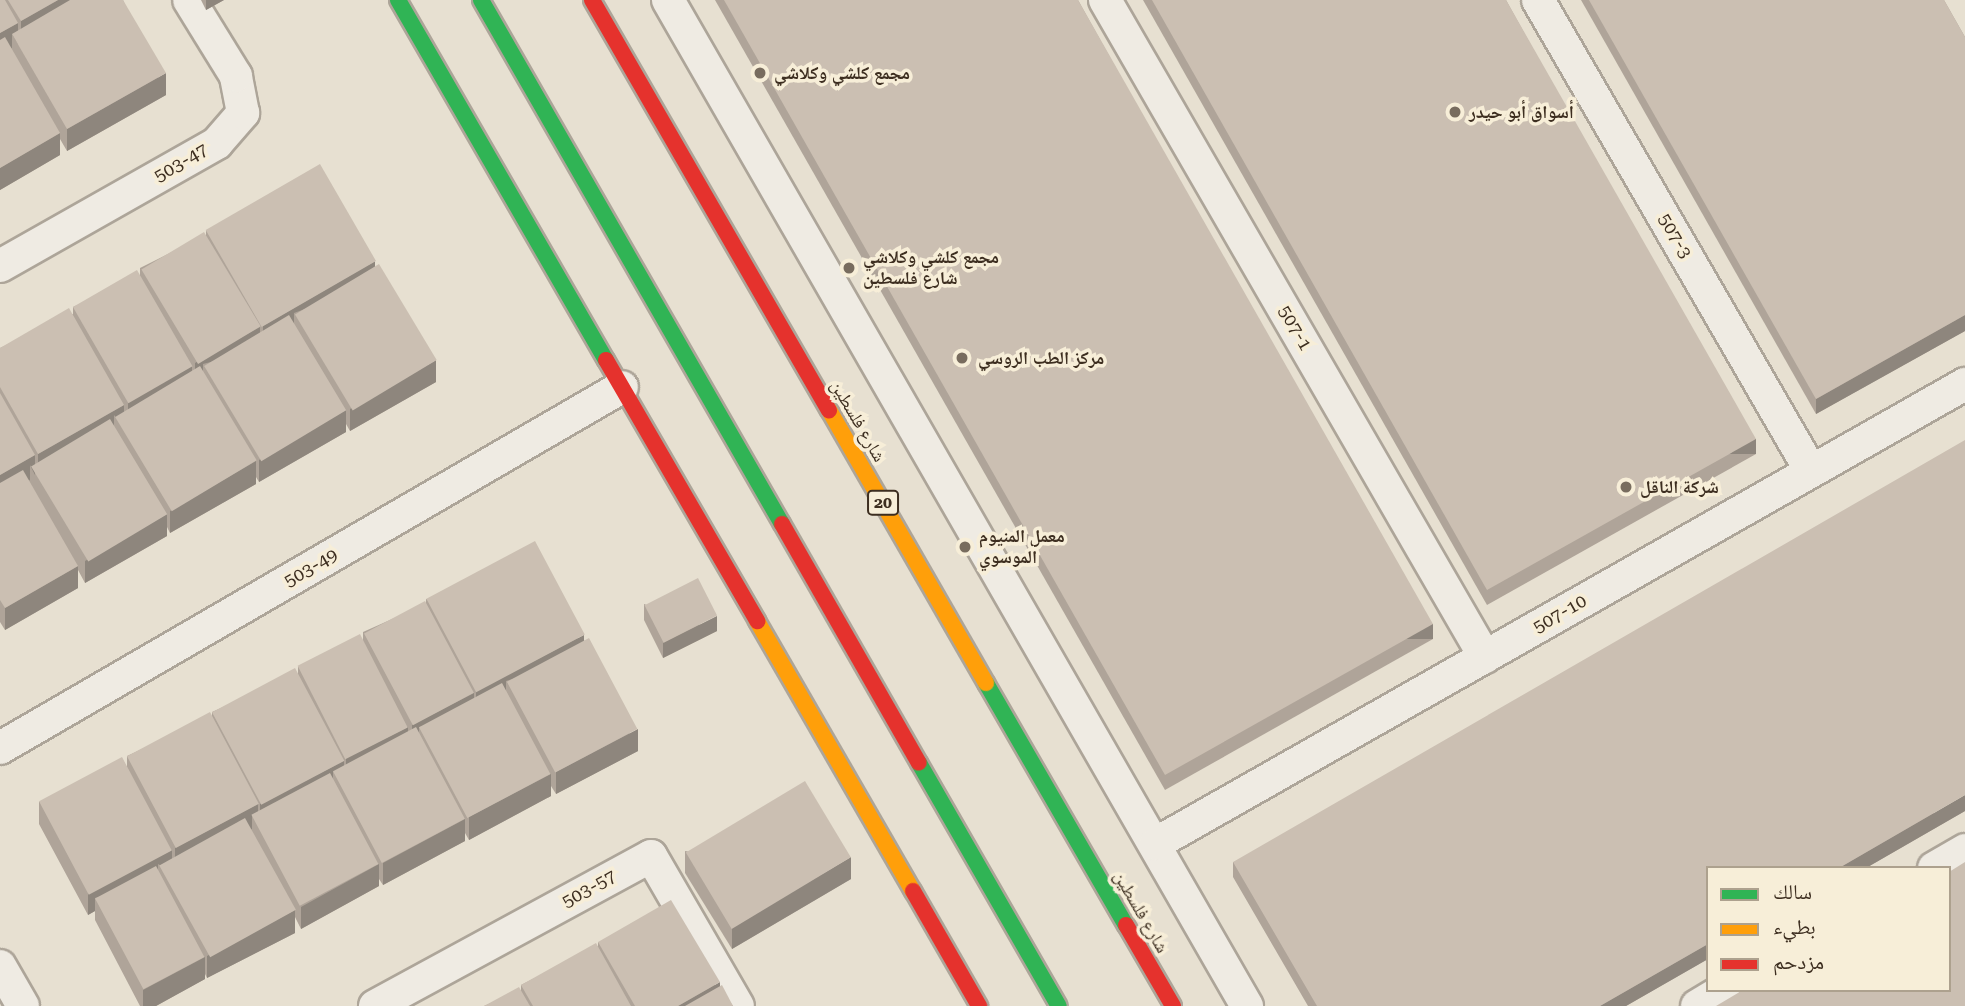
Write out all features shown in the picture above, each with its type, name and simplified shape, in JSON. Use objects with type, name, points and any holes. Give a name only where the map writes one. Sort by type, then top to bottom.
[{"type":"main road","points":[[398,0],[979,1006]]},
{"type":"main road","points":[[481,0],[1059,1006]]},
{"type":"main road","name":"شارع فلسطين","points":[[592,0],[1174,1006]]},
{"type":"street","name":"503-47","points":[[0,266],[216,143],[243,113],[236,76],[189,0]]},
{"type":"street","points":[[668,0],[1247,1006]]},
{"type":"street","name":"507-1","points":[[1105,0],[1485,657]]},
{"type":"street","name":"507-3","points":[[1538,0],[1811,471]]},
{"type":"street","name":"507-10","points":[[1155,844],[1965,384]]},
{"type":"street","name":"503-49","points":[[0,748],[621,387]]},
{"type":"street","points":[[1937,866],[1965,850]]},
{"type":"street","name":"503-57","points":[[375,1006],[651,856],[738,1006]]},
{"type":"street","points":[[0,966],[23,1006]]},
{"type":"street","points":[[1697,1006],[1721,992]]},
{"type":"building","points":[[0,0],[5,0],[18,23],[0,33]]},
{"type":"building","points":[[8,0],[58,0],[21,21]]},
{"type":"building","points":[[70,0],[123,0],[166,73],[67,129],[12,34]]},
{"type":"building","points":[[724,0],[1078,0],[1433,624],[1165,775]]},
{"type":"building","points":[[1152,0],[1506,0],[1756,439],[1487,590]]},
{"type":"building","points":[[1589,0],[1944,0],[1965,37],[1965,315],[1816,399]]},
{"type":"building","points":[[5,37],[60,133],[0,168],[0,40]]},
{"type":"building","points":[[320,164],[376,261],[262,327],[206,230]]},
{"type":"building","points":[[204,232],[261,326],[198,364],[141,270]]},
{"type":"building","points":[[379,264],[437,360],[353,410],[295,314]]},
{"type":"building","points":[[137,270],[192,366],[128,403],[73,307]]},
{"type":"building","points":[[69,308],[124,405],[38,454],[0,387],[0,348]]},
{"type":"building","points":[[289,315],[346,410],[261,461],[204,366]]},
{"type":"building","points":[[200,366],[257,460],[172,511],[115,417]]},
{"type":"building","points":[[0,393],[35,455],[0,475]]},
{"type":"building","points":[[110,419],[167,514],[88,562],[31,466]]},
{"type":"building","points":[[1965,440],[1965,795],[1842,866],[1706,866],[1706,945],[1600,1006],[1317,1006],[1233,862]]},
{"type":"building","points":[[23,470],[78,566],[5,608],[0,600],[0,483]]},
{"type":"building","points":[[535,541],[585,635],[476,692],[426,599]]},
{"type":"building","points":[[698,578],[717,615],[664,643],[645,605]]},
{"type":"building","points":[[425,601],[474,693],[413,725],[364,633]]},
{"type":"building","points":[[360,634],[408,728],[345,759],[298,666]]},
{"type":"building","points":[[589,638],[637,729],[555,773],[507,682]]},
{"type":"building","points":[[295,668],[344,761],[261,805],[212,712]]},
{"type":"building","points":[[502,683],[550,774],[467,818],[419,727]]},
{"type":"building","points":[[210,712],[259,804],[176,848],[127,756]]},
{"type":"building","points":[[416,727],[465,819],[382,863],[333,771]]},
{"type":"building","points":[[122,757],[172,851],[89,895],[39,801]]},
{"type":"building","points":[[330,773],[378,864],[300,906],[251,815]]},
{"type":"building","points":[[805,781],[851,857],[732,929],[686,853]]},
{"type":"building","points":[[245,818],[296,910],[210,957],[159,866]]},
{"type":"building","points":[[1965,862],[1965,1006],[1716,1006],[1740,992],[1951,992],[1951,871]]},
{"type":"building","points":[[156,866],[204,957],[143,989],[95,898]]},
{"type":"building","points":[[671,900],[720,982],[678,1006],[635,1006],[598,942]]},
{"type":"building","points":[[596,943],[631,1006],[533,1006],[521,985]]},
{"type":"building","points":[[722,985],[733,1006],[685,1006]]},
{"type":"building","points":[[519,987],[530,1006],[484,1006]]},
{"type":"traffic: fast","points":[[398,0],[606,360]]},
{"type":"traffic: fast","points":[[481,0],[782,524]]},
{"type":"traffic: fast","points":[[986,683],[1126,925]]},
{"type":"traffic: fast","points":[[919,763],[1059,1006]]},
{"type":"traffic: slow","points":[[829,410],[986,683]]},
{"type":"traffic: slow","points":[[757,621],[913,891]]},
{"type":"traffic: jam","points":[[592,0],[829,410]]},
{"type":"traffic: jam","points":[[606,360],[757,621]]},
{"type":"traffic: jam","points":[[782,524],[919,763]]},
{"type":"traffic: jam","points":[[913,891],[979,1006]]},
{"type":"traffic: jam","points":[[1126,925],[1173,1006]]},
{"type":"place","name":"مجمع كلشي وكلاشي","points":[[760,73]]},
{"type":"place","name":"أسواق أبو حيدر","points":[[1455,112]]},
{"type":"place","name":"مجمع كلشي وكلاشي شارع فلسطين","points":[[849,268]]},
{"type":"place","name":"مركز الطب الروسي","points":[[962,358]]},
{"type":"place","name":"شركة الناقل","points":[[1626,487]]},
{"type":"place","name":"معمل المنيوم الموسوي","points":[[965,547]]}]
